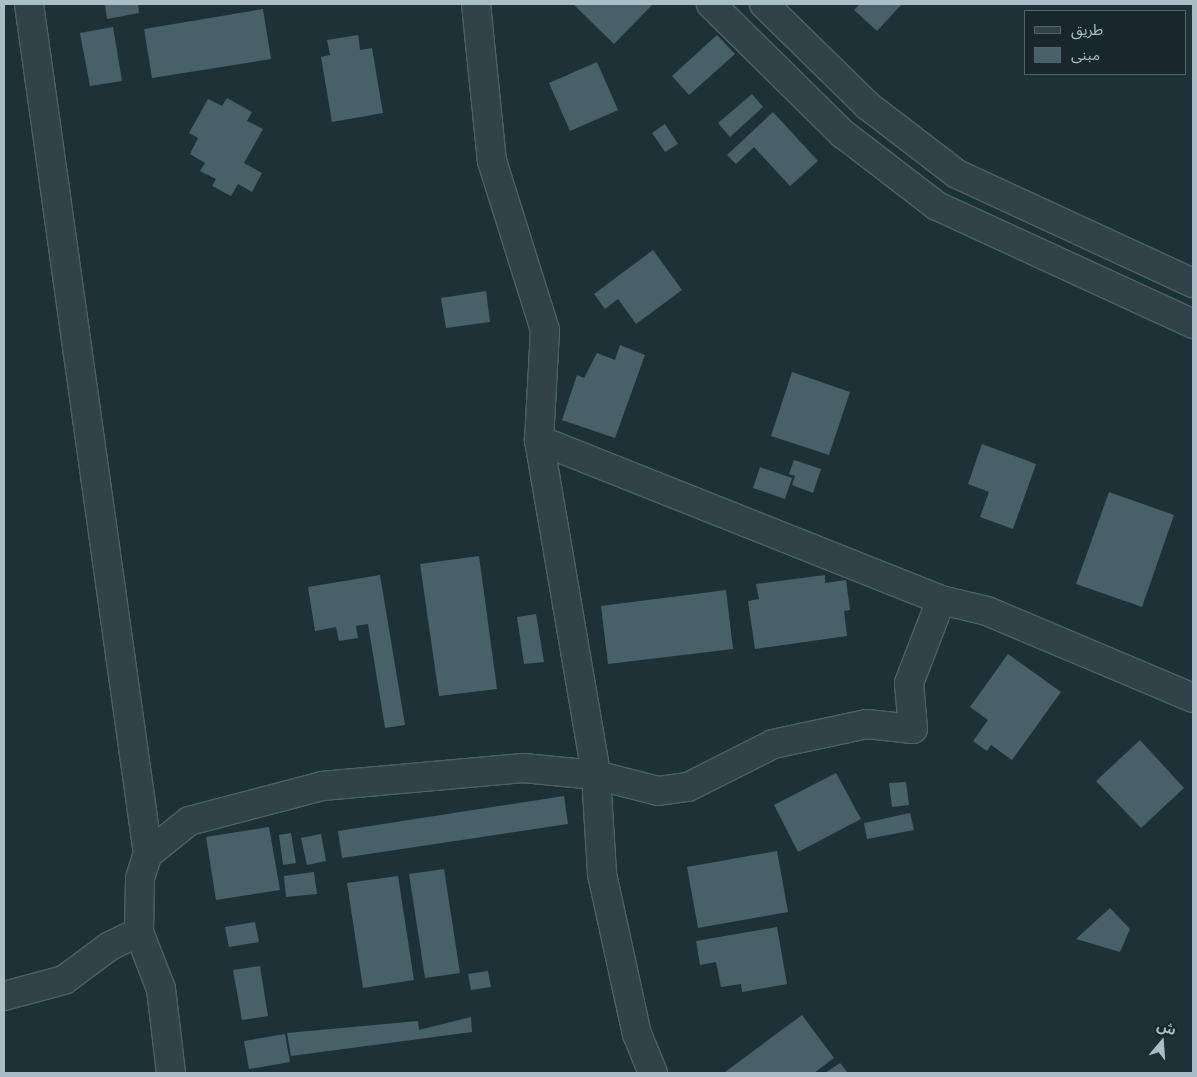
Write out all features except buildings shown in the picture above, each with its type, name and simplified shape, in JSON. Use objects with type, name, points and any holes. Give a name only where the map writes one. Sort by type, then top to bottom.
[{"type":"street","points":[[29,4],[148,854],[140,878],[139,932],[162,989],[171,1073]]},
{"type":"street","points":[[476,4],[492,161],[544,330],[540,440],[596,775],[602,874],[637,1034],[653,1073]]},
{"type":"street","points":[[711,4],[843,134],[937,206],[1193,324]]},
{"type":"street","points":[[764,4],[868,106],[957,174],[1193,283]]},
{"type":"street","points":[[540,440],[941,600],[986,611],[1193,698]]},
{"type":"street","points":[[148,854],[189,821],[322,786],[523,768],[596,775],[658,791],[688,787],[773,744],[867,724],[913,729],[909,683],[941,600]]},
{"type":"street","points":[[4,996],[64,980],[110,946],[139,932]]}]
